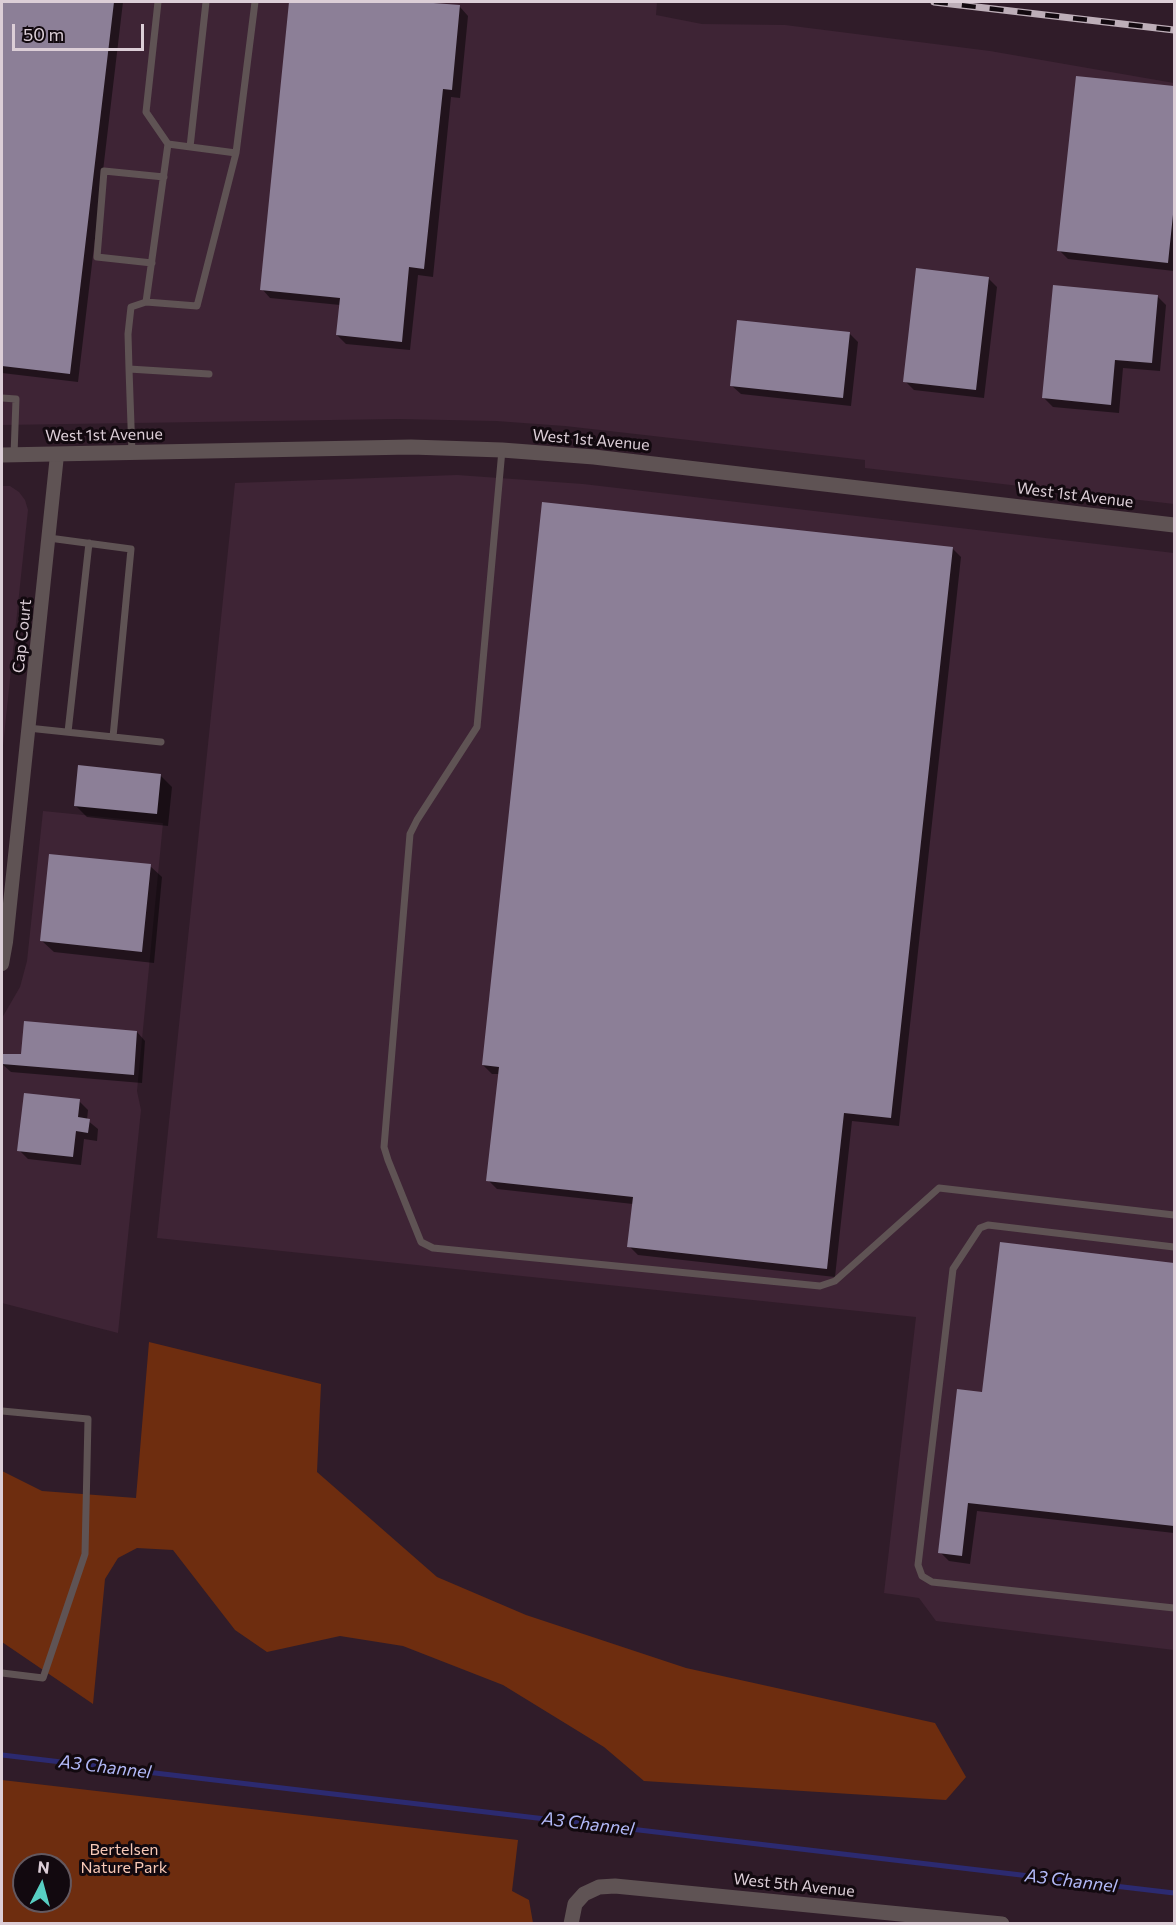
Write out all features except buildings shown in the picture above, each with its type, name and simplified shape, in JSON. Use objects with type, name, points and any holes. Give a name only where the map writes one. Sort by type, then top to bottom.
[{"type":"street","name":"West 1st Avenue","points":[[8,454],[57,455],[411,447],[502,450],[594,457],[1174,525]]},
{"type":"street","name":"Cap Court","points":[[2,964],[57,455]]},
{"type":"street","name":"West 5th Avenue","points":[[571,1923],[575,1904],[584,1894],[599,1887],[615,1886],[1002,1923]]},
{"type":"lane","points":[[146,302],[168,144],[146,112],[158,2]]},
{"type":"lane","points":[[190,147],[206,2]]},
{"type":"lane","points":[[132,453],[128,334],[131,307],[146,302],[197,306],[236,153],[255,2]]},
{"type":"lane","points":[[168,144],[236,153]]},
{"type":"lane","points":[[152,263],[97,257],[104,171],[164,177]]},
{"type":"lane","points":[[129,369],[209,374]]},
{"type":"lane","points":[[2,398],[16,399],[8,454]]},
{"type":"lane","points":[[502,450],[477,727],[410,834],[384,1147],[422,1242],[433,1248],[820,1286],[835,1281],[939,1188],[1174,1215]]},
{"type":"lane","points":[[49,538],[131,549],[113,737]]},
{"type":"lane","points":[[68,732],[89,543]]},
{"type":"lane","points":[[28,728],[161,742]]},
{"type":"lane","points":[[1174,1247],[988,1226],[980,1228],[953,1269],[918,1565],[922,1576],[932,1582],[1174,1608]]},
{"type":"lane","points":[[2,1411],[88,1419],[85,1554],[47,1667],[43,1678],[2,1673]]},
{"type":"shaded area","points":[[2,2],[657,2],[656,15],[702,24],[785,25],[990,51],[1174,83],[1174,504],[865,468],[865,460],[565,426],[496,421],[398,419],[2,425]]},
{"type":"shaded area","points":[[457,475],[583,484],[1174,553],[1174,1650],[936,1621],[919,1598],[884,1593],[916,1317],[157,1238],[235,483]]},
{"type":"shaded area","points":[[2,486],[10,486],[19,492],[28,510],[2,755]]},
{"type":"shaded area","points":[[43,811],[163,823],[137,1091],[141,1110],[118,1333],[2,1303],[2,1018],[20,987],[27,961]]},
{"type":"green space","points":[[149,1342],[321,1384],[317,1472],[437,1577],[526,1615],[686,1668],[935,1723],[966,1777],[946,1800],[644,1781],[604,1747],[503,1685],[403,1646],[340,1636],[267,1652],[235,1630],[173,1550],[137,1548],[118,1558],[105,1579],[93,1704],[2,1642],[2,1471],[42,1491],[136,1498]]},
{"type":"green space","name":"Bertelsen Nature Park","points":[[2,1780],[518,1840],[512,1891],[529,1900],[533,1923],[2,1923]]},
{"type":"waterway","name":"A3 Channel","points":[[2,1755],[1174,1893]]},
{"type":"railway","points":[[934,2],[1174,30]]}]
